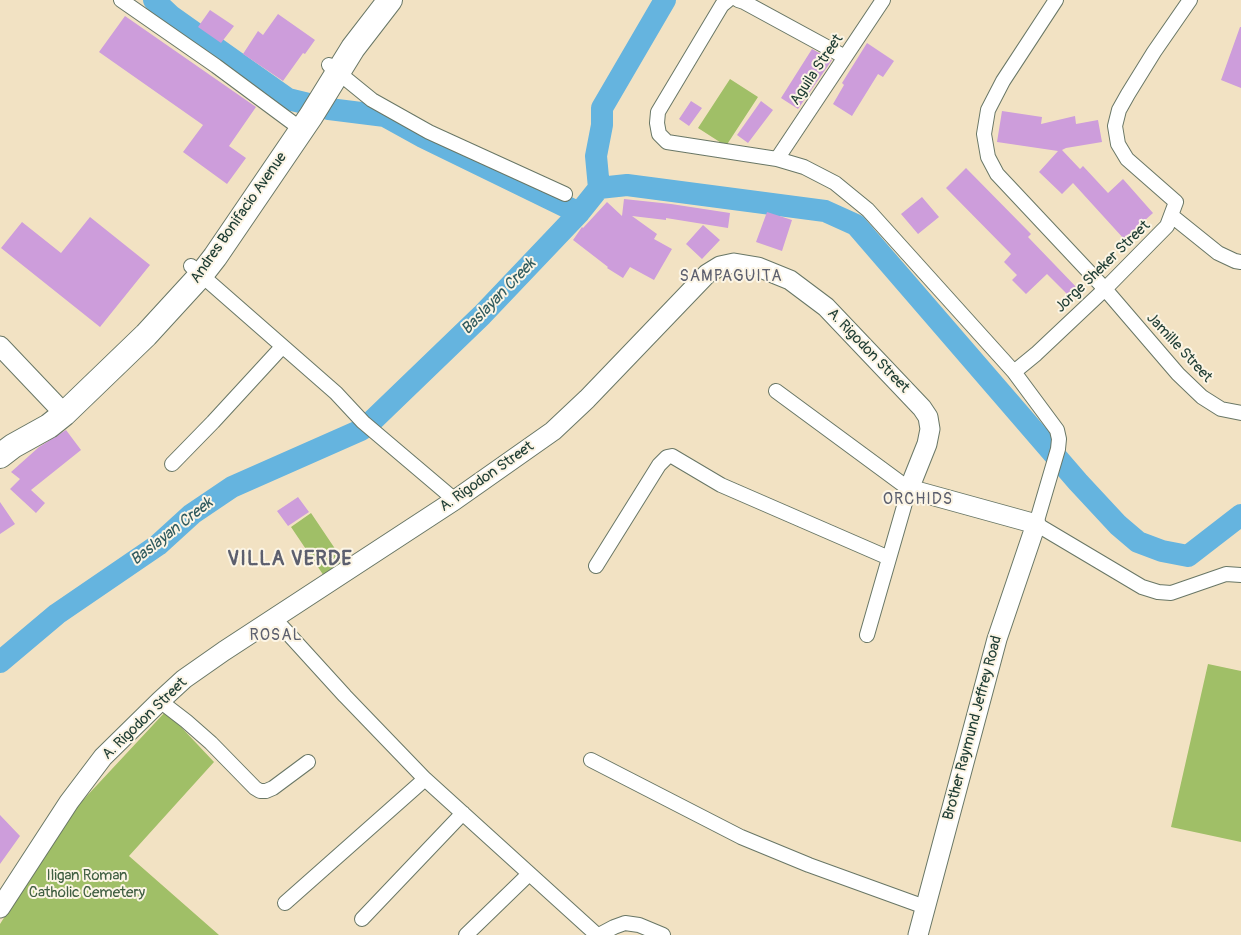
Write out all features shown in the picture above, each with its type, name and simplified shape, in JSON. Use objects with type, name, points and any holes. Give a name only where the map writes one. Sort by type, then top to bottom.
[{"type":"highway","name":"Andres Bonifacio Avenue","points":[[334,68],[342,43],[374,0]]},
{"type":"highway","name":"Andres Bonifacio Avenue","points":[[6,451],[49,426],[60,409],[159,303],[196,270],[206,247],[301,120],[334,68],[354,48],[390,0]]},
{"type":"street","points":[[121,0],[216,66],[301,120]]},
{"type":"street","points":[[728,0],[722,6],[658,112],[659,134],[667,142],[777,159],[804,167],[835,184],[868,210],[1014,372],[1057,430],[1059,439],[1058,450],[1036,524]]},
{"type":"street","points":[[738,0],[845,57]]},
{"type":"street","name":"Aguila Street","points":[[777,159],[883,0]]},
{"type":"street","name":"Jamille Street","points":[[1056,0],[1003,81],[988,110],[984,134],[988,157],[997,174],[1105,289],[1178,374],[1202,396],[1221,408],[1241,412]]},
{"type":"street","name":"Jorge Sheker Street","points":[[1014,372],[1036,354],[1105,289],[1167,226],[1172,216],[1176,202],[1127,159],[1118,144],[1115,126],[1119,110],[1128,94],[1190,0]]},
{"type":"street","points":[[334,68],[372,100],[429,132],[565,194]]},
{"type":"street","points":[[1172,216],[1218,253],[1241,262]]},
{"type":"street","name":"A. Rigodon Street","points":[[0,908],[69,802],[97,764],[184,679],[455,500],[553,431],[587,399],[708,274],[720,266],[734,263],[758,267],[790,280],[826,307],[922,408],[928,417],[930,429],[927,444],[909,489]]},
{"type":"street","points":[[196,270],[336,393],[364,422],[455,500]]},
{"type":"street","points":[[0,346],[60,409]]},
{"type":"street","points":[[172,464],[282,347]]},
{"type":"street","points":[[776,391],[909,489],[1036,524],[1142,587],[1158,592],[1171,593],[1226,574],[1241,575]]},
{"type":"street","points":[[596,566],[659,465],[667,457],[672,456],[722,485],[890,558]]},
{"type":"street","points":[[867,635],[909,489]]},
{"type":"street","name":"Brother Raymund Jeffrey Road","points":[[918,935],[997,639],[1036,524]]},
{"type":"street","points":[[274,618],[345,696],[425,779],[598,935],[625,924],[639,925],[663,935]]},
{"type":"street","points":[[160,701],[186,721],[254,788],[260,791],[273,788],[308,762]]},
{"type":"street","points":[[592,760],[741,837],[819,869],[925,907]]},
{"type":"street","points":[[285,903],[425,779]]},
{"type":"street","points":[[362,919],[463,813]]},
{"type":"street","points":[[466,935],[529,874]]},
{"type":"green space","points":[[730,79],[758,97],[726,146],[698,128]]},
{"type":"green space","points":[[311,513],[344,562],[324,576],[291,527]]},
{"type":"green space","points":[[1208,664],[1241,671],[1241,842],[1171,827]]},
{"type":"green space","name":"Iligan Roman Catholic Cemetery","points":[[166,711],[214,762],[129,856],[219,935],[0,935],[0,924],[70,814]]},
{"type":"building","points":[[210,10],[234,26],[221,43],[198,27]]},
{"type":"building","points":[[278,14],[315,40],[283,81],[243,54],[258,31],[263,35]]},
{"type":"building","points":[[125,16],[256,107],[229,146],[246,158],[227,184],[183,152],[203,125],[99,52]]},
{"type":"building","points":[[1241,27],[1241,88],[1221,80]]},
{"type":"building","points":[[867,43],[894,61],[883,77],[878,74],[852,116],[833,104],[844,85],[842,83]]},
{"type":"building","points":[[812,49],[832,60],[798,109],[781,98]]},
{"type":"building","points":[[691,101],[702,108],[689,126],[679,119]]},
{"type":"building","points":[[761,101],[773,110],[748,143],[737,135]]},
{"type":"building","points":[[1002,111],[1042,117],[1041,124],[1075,116],[1076,124],[1098,120],[1102,142],[1062,150],[1080,169],[1083,166],[1108,193],[1123,179],[1153,213],[1124,239],[1073,183],[1062,194],[1039,172],[1058,151],[997,142]]},
{"type":"building","points":[[966,168],[1031,234],[1028,237],[1081,292],[1073,300],[1047,274],[1026,294],[1012,280],[1017,275],[1004,262],[1011,254],[946,188]]},
{"type":"building","points":[[922,197],[939,217],[918,234],[901,214]]},
{"type":"building","points":[[624,199],[730,213],[728,228],[666,218],[666,220],[632,216],[657,234],[654,239],[672,249],[654,280],[630,267],[623,278],[607,268],[573,240],[582,227],[607,202],[622,216]]},
{"type":"building","points":[[767,212],[792,220],[782,251],[756,242]]},
{"type":"building","points":[[90,217],[150,265],[100,327],[1,248],[22,222],[61,253]]},
{"type":"building","points":[[703,225],[720,240],[702,259],[686,244]]},
{"type":"building","points":[[66,430],[81,450],[31,490],[45,503],[36,513],[10,489],[20,479],[11,472],[39,447]]},
{"type":"building","points":[[298,497],[309,512],[288,526],[277,511]]},
{"type":"building","points":[[0,502],[15,524],[0,534]]},
{"type":"building","points":[[0,815],[20,836],[0,864]]},
{"type":"waterway","points":[[154,0],[171,16],[288,99],[329,109],[385,116],[423,137],[579,213]]},
{"type":"waterway","name":"Baslayan Creek","points":[[599,188],[596,156],[602,125],[602,108],[665,0]]},
{"type":"waterway","points":[[373,420],[482,315],[579,213],[599,188],[627,185],[825,211],[856,225],[1078,482],[1118,525],[1138,542],[1162,551],[1188,556],[1241,515]]},
{"type":"waterway","name":"Baslayan Creek","points":[[0,662],[57,614],[158,545],[192,514],[232,487],[361,430]]},
{"type":"district","name":"SAMPAGUITA","points":[[731,277]]},
{"type":"district","name":"ORCHIDS","points":[[918,500]]},
{"type":"district","name":"VILLA VERDE","points":[[290,560]]},
{"type":"district","name":"ROSAL","points":[[276,636]]}]
